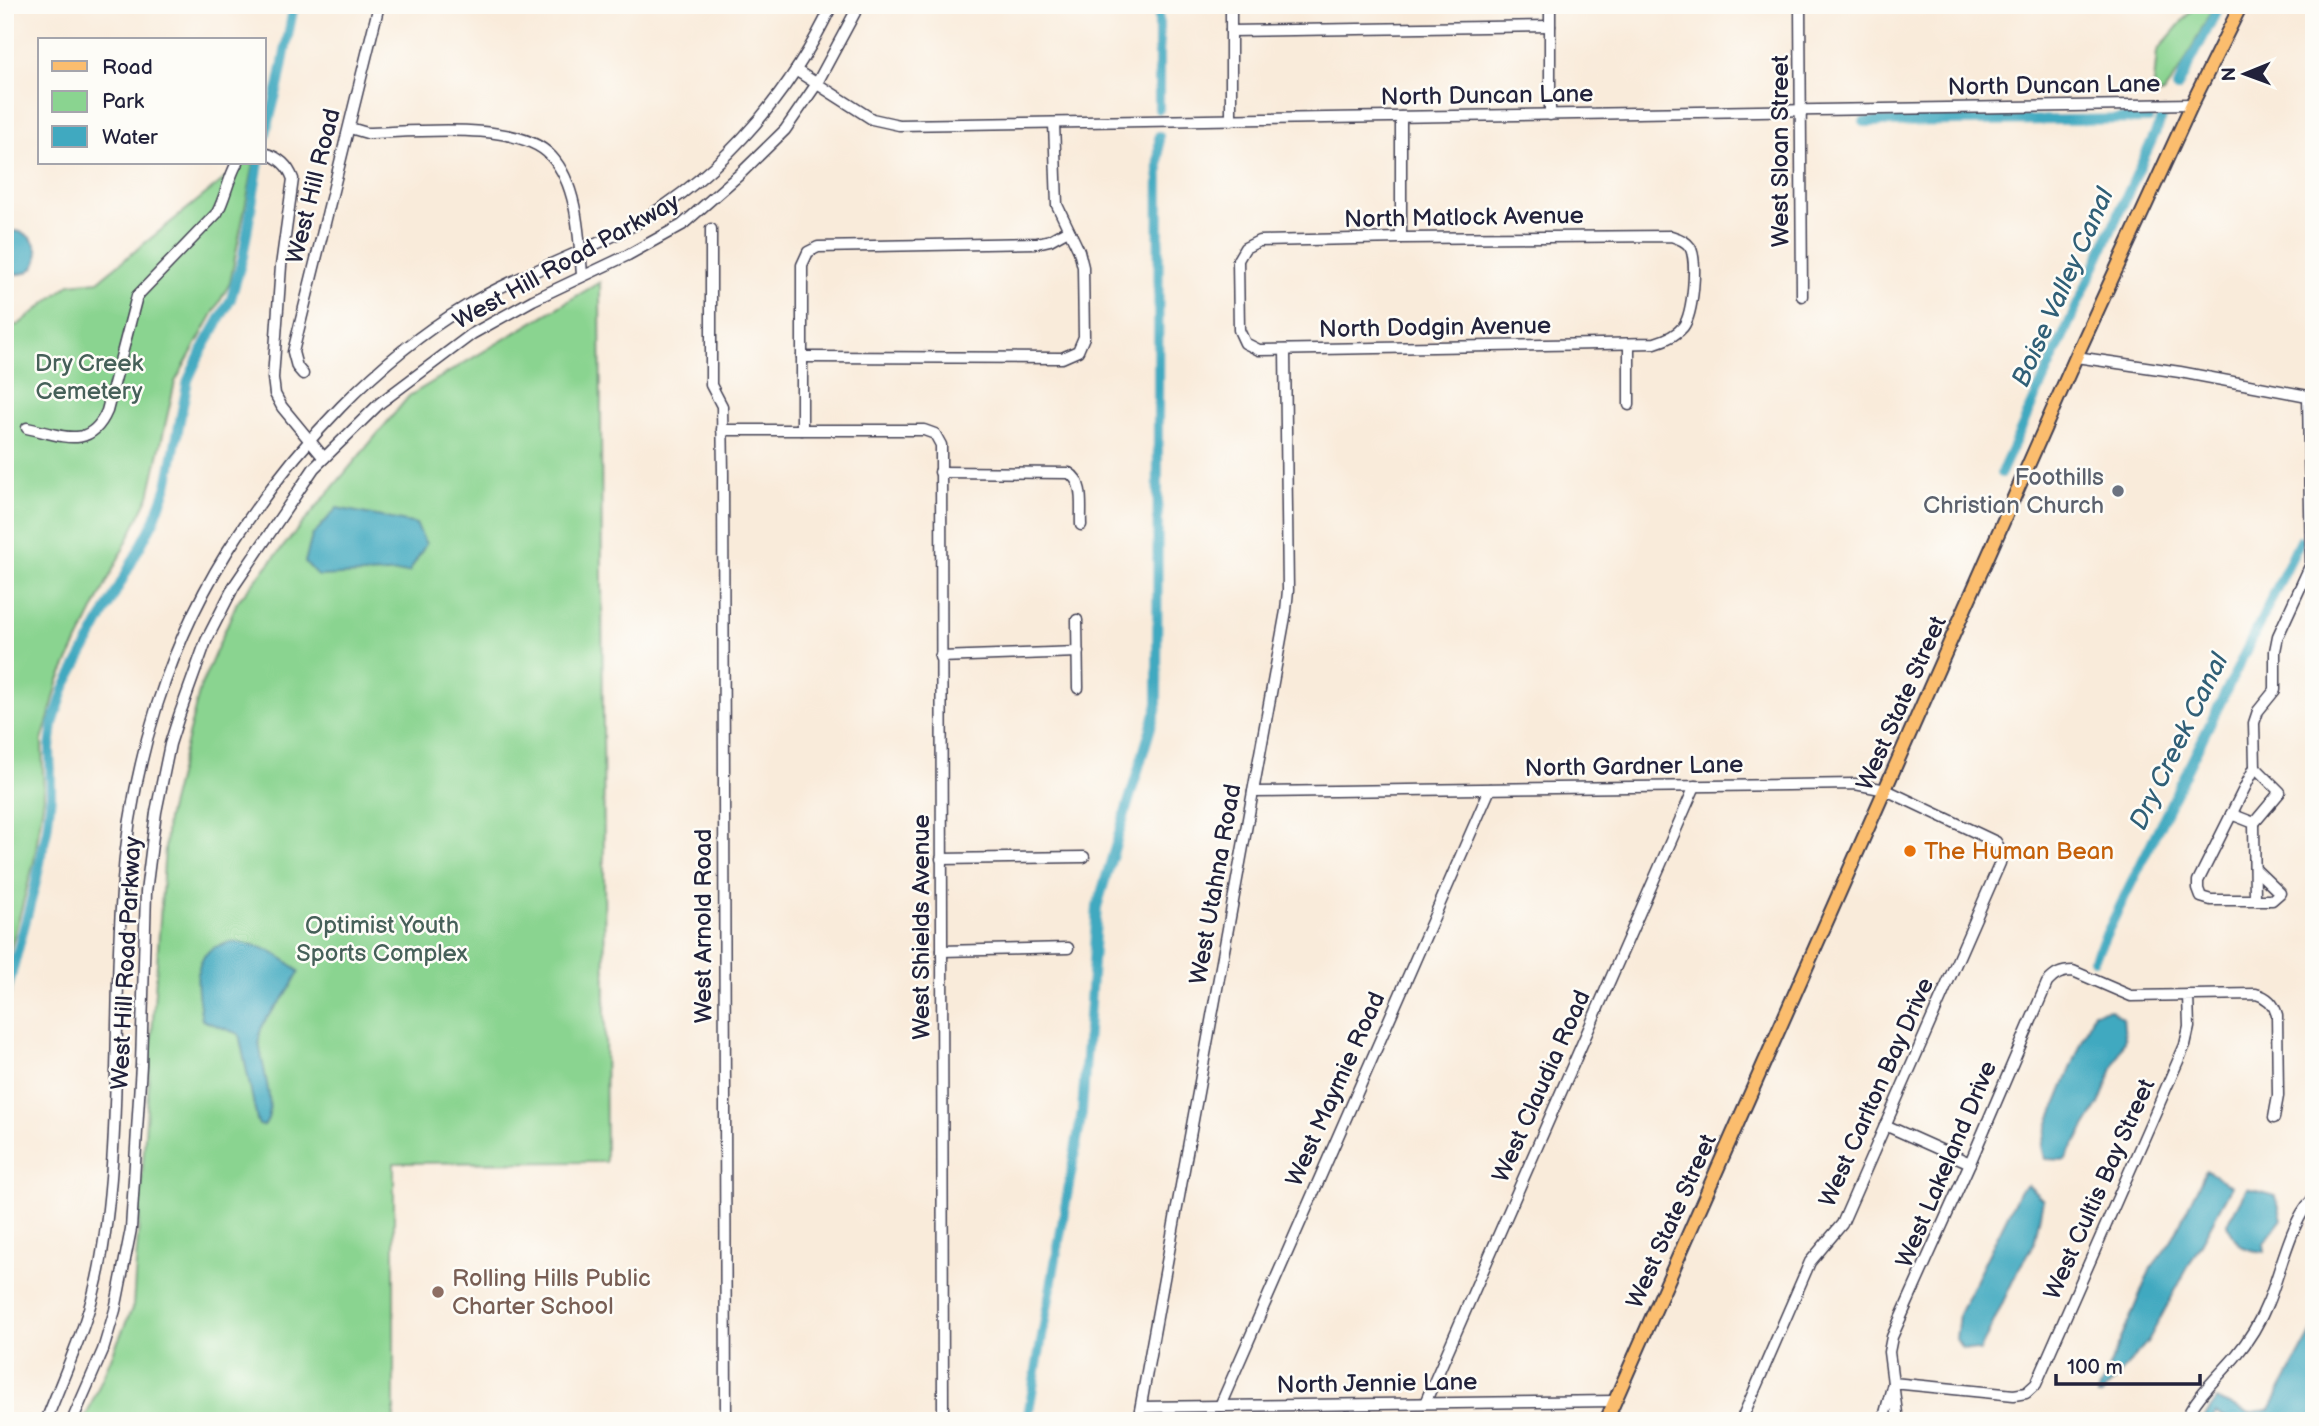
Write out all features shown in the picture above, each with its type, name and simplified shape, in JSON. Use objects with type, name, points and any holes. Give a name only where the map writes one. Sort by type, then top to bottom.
[{"type":"main road","name":"West State Street","points":[[1606,1421],[2076,357],[2192,104],[2241,5]]},
{"type":"street","name":"West Hill Road","points":[[303,374],[297,366],[293,352],[379,5]]},
{"type":"street","name":"West Hill Road Parkway","points":[[46,1421],[92,1304],[106,1226],[115,1087],[122,890],[131,808],[147,737],[172,663],[214,575],[238,533],[309,440],[364,384],[414,343],[466,306],[618,233],[667,205],[723,157],[766,114],[797,71],[832,5]]},
{"type":"street","name":"West Hill Road Parkway","points":[[72,1421],[103,1350],[115,1310],[131,1229],[141,1065],[146,892],[156,812],[170,744],[206,641],[234,586],[314,468],[380,403],[472,334],[682,225],[739,175],[785,130],[816,85],[859,5]]},
{"type":"street","points":[[1231,5],[1231,120]]},
{"type":"street","points":[[1550,5],[1550,115]]},
{"type":"street","name":"West Sloan Street","points":[[1800,5],[1802,296]]},
{"type":"street","points":[[1231,31],[1550,26]]},
{"type":"street","name":"North Duncan Lane","points":[[797,71],[872,119],[899,125],[2192,104]]},
{"type":"street","points":[[1401,117],[1401,238]]},
{"type":"street","points":[[802,357],[1062,358],[1078,351],[1084,337],[1084,280],[1079,251],[1057,205],[1054,123]]},
{"type":"street","points":[[350,128],[367,133],[506,134],[543,148],[553,158],[564,177],[573,209],[582,275]]},
{"type":"street","points":[[266,154],[279,158],[290,170],[293,179],[281,266],[273,378],[275,394],[282,407],[324,458]]},
{"type":"street","points":[[27,428],[72,438],[84,436],[101,424],[107,411],[137,296],[217,213],[226,196],[230,175],[236,164]]},
{"type":"street","name":"West Arnold Road","points":[[711,229],[711,385],[722,406],[726,1421]]},
{"type":"street","points":[[722,430],[802,430],[802,265],[808,252],[818,247],[1037,243],[1050,240],[1068,230]]},
{"type":"street","name":"North Matlock Avenue","points":[[1245,343],[1239,330],[1238,260],[1245,248],[1259,242],[1671,236],[1684,241]]},
{"type":"street","name":"North Dodgin Avenue","points":[[1245,343],[1259,350],[1285,350],[1629,345],[1668,340],[1682,329],[1690,315],[1693,301],[1693,255],[1684,241]]},
{"type":"street","points":[[1629,345],[1629,405]]},
{"type":"street","name":"West Utahna Road","points":[[1138,1421],[1288,590],[1285,350]]},
{"type":"street","points":[[2076,357],[2180,372],[2311,397],[2311,564],[2278,636],[2275,651],[2275,690],[2259,711],[2254,723],[2255,767],[2199,881],[2201,897],[2211,900],[2272,900],[2280,893],[2255,869]]},
{"type":"street","name":"West Shields Avenue","points":[[802,430],[924,430],[935,434],[941,445],[943,1421]]},
{"type":"street","points":[[940,472],[1064,472],[1075,476],[1080,487],[1081,525]]},
{"type":"street","points":[[1077,620],[1078,688]]},
{"type":"street","points":[[940,657],[1078,652]]},
{"type":"street","points":[[2255,767],[2280,792],[2254,823],[2255,899]]},
{"type":"street","name":"North Gardner Lane","points":[[1253,792],[1855,785],[1886,790],[1990,837],[2000,849]]},
{"type":"street","name":"West Claudia Road","points":[[1425,1403],[1695,786]]},
{"type":"street","name":"West Maymie Road","points":[[1220,1406],[1490,789]]},
{"type":"street","points":[[2231,814],[2254,823]]},
{"type":"street","name":"West Carlton Bay Drive","points":[[1741,1421],[1810,1262],[1842,1224],[2000,863],[2000,849]]},
{"type":"street","points":[[941,859],[1084,857]]},
{"type":"street","points":[[942,951],[1068,948]]},
{"type":"street","name":"West Lakeland Drive","points":[[1898,1421],[1889,1352],[1892,1337],[2047,983],[2063,971],[2073,971],[2131,996],[2188,995]]},
{"type":"street","points":[[2188,995],[2256,994],[2269,1000],[2274,1007],[2277,1015],[2278,1096],[2274,1118]]},
{"type":"street","name":"West Cultis Bay Street","points":[[1893,1383],[2014,1395],[2026,1393],[2036,1384],[2185,1045],[2189,1027],[2188,995]]},
{"type":"street","points":[[1885,1125],[1970,1163]]},
{"type":"street","points":[[2185,1421],[2196,1402],[2254,1331],[2270,1299],[2299,1219],[2306,1204],[2314,1199]]},
{"type":"street","name":"West Lakeland Drive","points":[[1884,1421],[1893,1383]]},
{"type":"street","name":"North Jennie Lane","points":[[1140,1407],[1615,1401]]},
{"type":"green space","points":[[2196,5],[2214,5],[2182,67],[2163,94],[2153,94],[2157,51]]},
{"type":"green space","name":"Dry Creek Cemetery","points":[[243,164],[254,164],[230,283],[175,382],[149,496],[59,680],[42,741],[44,797],[34,862],[5,970],[5,325],[18,325],[70,284],[98,281]]},
{"type":"green space","name":"Optimist Youth Sports Complex","points":[[600,282],[606,1162],[394,1163],[394,1421],[84,1421],[133,1306],[167,819],[200,688],[237,602],[409,396]]},
{"type":"water","points":[[12,231],[21,232],[33,241],[38,255],[37,262],[27,272],[5,275],[5,234]]},
{"type":"water","points":[[337,508],[416,524],[426,544],[409,572],[318,576],[305,562],[312,536]]},
{"type":"water","points":[[231,942],[268,951],[299,972],[285,996],[265,1021],[260,1033],[270,1108],[264,1126],[259,1125],[257,1120],[239,1034],[202,1020],[197,983],[200,965],[210,950]]},
{"type":"water","points":[[2110,1009],[2123,1018],[2125,1038],[2099,1104],[2065,1160],[2045,1159],[2042,1146],[2050,1120],[2094,1012]]},
{"type":"water","points":[[2206,1170],[2232,1186],[2148,1341],[2101,1396],[2097,1396],[2151,1268],[2171,1242]]},
{"type":"water","points":[[2028,1185],[2043,1200],[2034,1244],[2018,1270],[1980,1351],[1962,1348],[1956,1339],[1959,1314],[2020,1190]]},
{"type":"water","points":[[2247,1188],[2276,1196],[2282,1219],[2264,1243],[2265,1252],[2241,1246],[2227,1225]]},
{"type":"water","points":[[2314,1328],[2314,1421],[2232,1421],[2216,1413],[2214,1421],[2202,1421],[2217,1400],[2249,1413],[2270,1409]]},
{"type":"waterway","points":[[266,133],[294,5]]},
{"type":"waterway","points":[[1159,5],[1159,109]]},
{"type":"waterway","name":"Boise Valley Canal","points":[[2177,88],[2220,5]]},
{"type":"waterway","name":"Boise Valley Canal","points":[[2001,473],[2162,118]]},
{"type":"waterway","points":[[1864,122],[2149,119]]},
{"type":"waterway","points":[[1027,1421],[1082,1112],[1097,907],[1157,707],[1159,136]]},
{"type":"waterway","points":[[5,999],[47,830],[53,724],[65,687],[154,521],[167,486],[188,380],[231,299],[243,257],[259,164]]},
{"type":"waterway","name":"Dry Creek Canal","points":[[2094,959],[2300,541]]},
{"type":"place","name":"Foothills Christian Church","points":[[2118,491]]},
{"type":"place","name":"The Human Bean","points":[[1910,851]]},
{"type":"place","name":"Rolling Hills Public Charter School","points":[[438,1292]]}]
